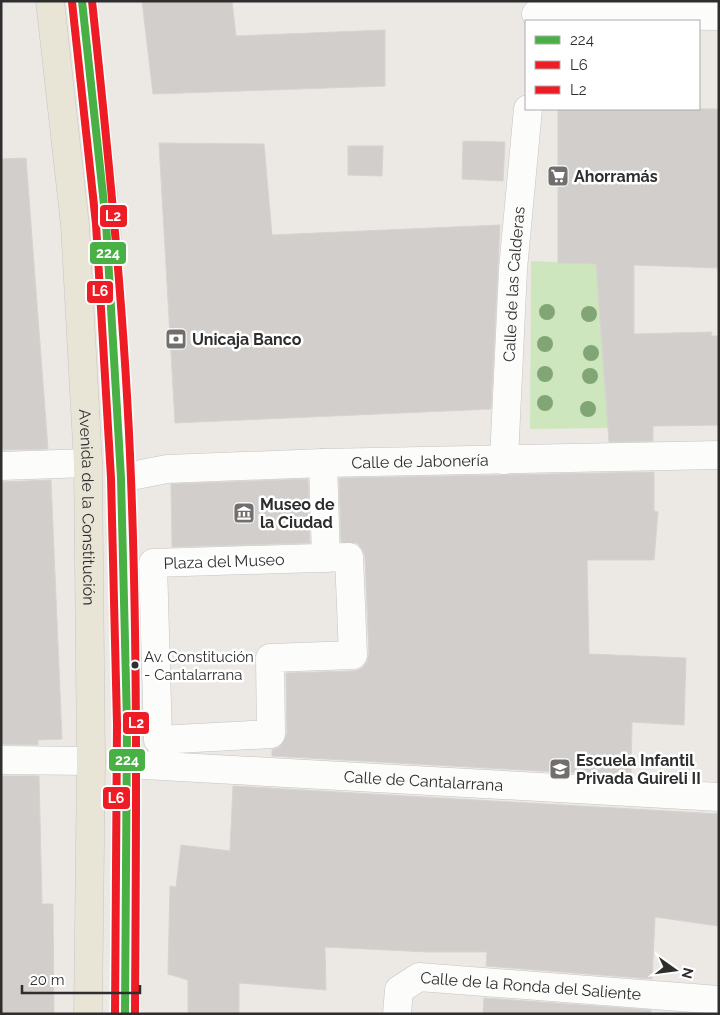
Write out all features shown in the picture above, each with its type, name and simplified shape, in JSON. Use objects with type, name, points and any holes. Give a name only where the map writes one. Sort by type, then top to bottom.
[{"type":"main road","name":"Avenida de la Constitución","points":[[50,1],[75,225],[88,463],[91,761],[88,1014]]},
{"type":"main road","name":"Avenida de la Constitución","points":[[82,1],[106,223],[121,478],[126,764],[125,1014]]},
{"type":"street","points":[[537,12],[719,16]]},
{"type":"street","name":"Calle de las Calderas","points":[[504,460],[512,269],[528,110]]},
{"type":"street","name":"Calle de Jabonería","points":[[121,478],[167,469],[323,463],[719,455]]},
{"type":"street","points":[[1,466],[88,463]]},
{"type":"street","points":[[323,463],[326,558]]},
{"type":"street","name":"Plaza del Museo","points":[[349,556],[353,655],[270,658],[272,734],[158,740],[153,563],[326,558],[349,556]]},
{"type":"street","points":[[1,760],[91,761]]},
{"type":"street","name":"Calle de Cantalarrana","points":[[126,764],[719,797]]},
{"type":"street","name":"Calle de la Ronda del Saliente","points":[[398,1014],[399,990],[419,978],[719,1000]]},
{"type":"green space","points":[[531,261],[596,264],[608,428],[530,429]]},
{"type":"building","points":[[142,1],[232,1],[236,36],[385,30],[385,86],[153,94]]},
{"type":"building","points":[[719,109],[719,268],[634,265],[634,334],[712,332],[711,336],[718,336],[719,425],[653,426],[653,441],[609,442],[596,264],[558,263],[558,110]]},
{"type":"building","points":[[463,141],[505,142],[503,181],[462,179]]},
{"type":"building","points":[[159,143],[264,144],[272,235],[500,225],[491,409],[175,423]]},
{"type":"building","points":[[348,146],[383,146],[382,176],[348,175]]},
{"type":"building","points":[[26,158],[48,449],[1,450],[1,159]]},
{"type":"building","points":[[654,472],[654,511],[658,512],[654,560],[587,560],[589,654],[686,658],[684,725],[632,722],[631,776],[272,756],[272,750],[280,747],[287,734],[286,673],[354,671],[362,668],[367,662],[369,654],[365,556],[357,543],[341,542],[339,478]]},
{"type":"building","name":"Museo de la Ciudad","points":[[308,479],[310,543],[172,547],[171,484]]},
{"type":"building","points":[[51,480],[62,739],[38,740],[38,745],[1,744],[1,482]]},
{"type":"building","points":[[1,776],[39,776],[42,904],[53,904],[54,1014],[1,1014]]},
{"type":"building","points":[[233,786],[719,814],[719,926],[655,917],[652,979],[486,966],[487,952],[428,952],[325,947],[326,990],[239,983],[239,1014],[188,1014],[188,980],[168,974],[170,886],[176,887],[181,845],[230,851]]},
{"type":"building","points":[[484,998],[651,1010],[651,1014],[483,1014]]},
{"type":"transit line","name":"224","points":[[82,1],[106,223],[121,478],[127,724],[125,1014]]},
{"type":"transit line","name":"L2","points":[[92,1],[121,299],[131,479],[136,679],[135,1014]]},
{"type":"transit line","name":"L6","points":[[72,2],[96,224],[111,478],[117,724],[115,1014]]},
{"type":"place","name":"Ahorramás","points":[[558,176]]},
{"type":"place","name":"Unicaja Banco","points":[[176,339]]},
{"type":"place","name":"Museo de la Ciudad","points":[[244,513]]},
{"type":"place","name":"Av. Constitución - Cantalarrana","points":[[135,665]]},
{"type":"place","name":"Escuela Infantil Privada Guireli II","points":[[560,769]]}]
